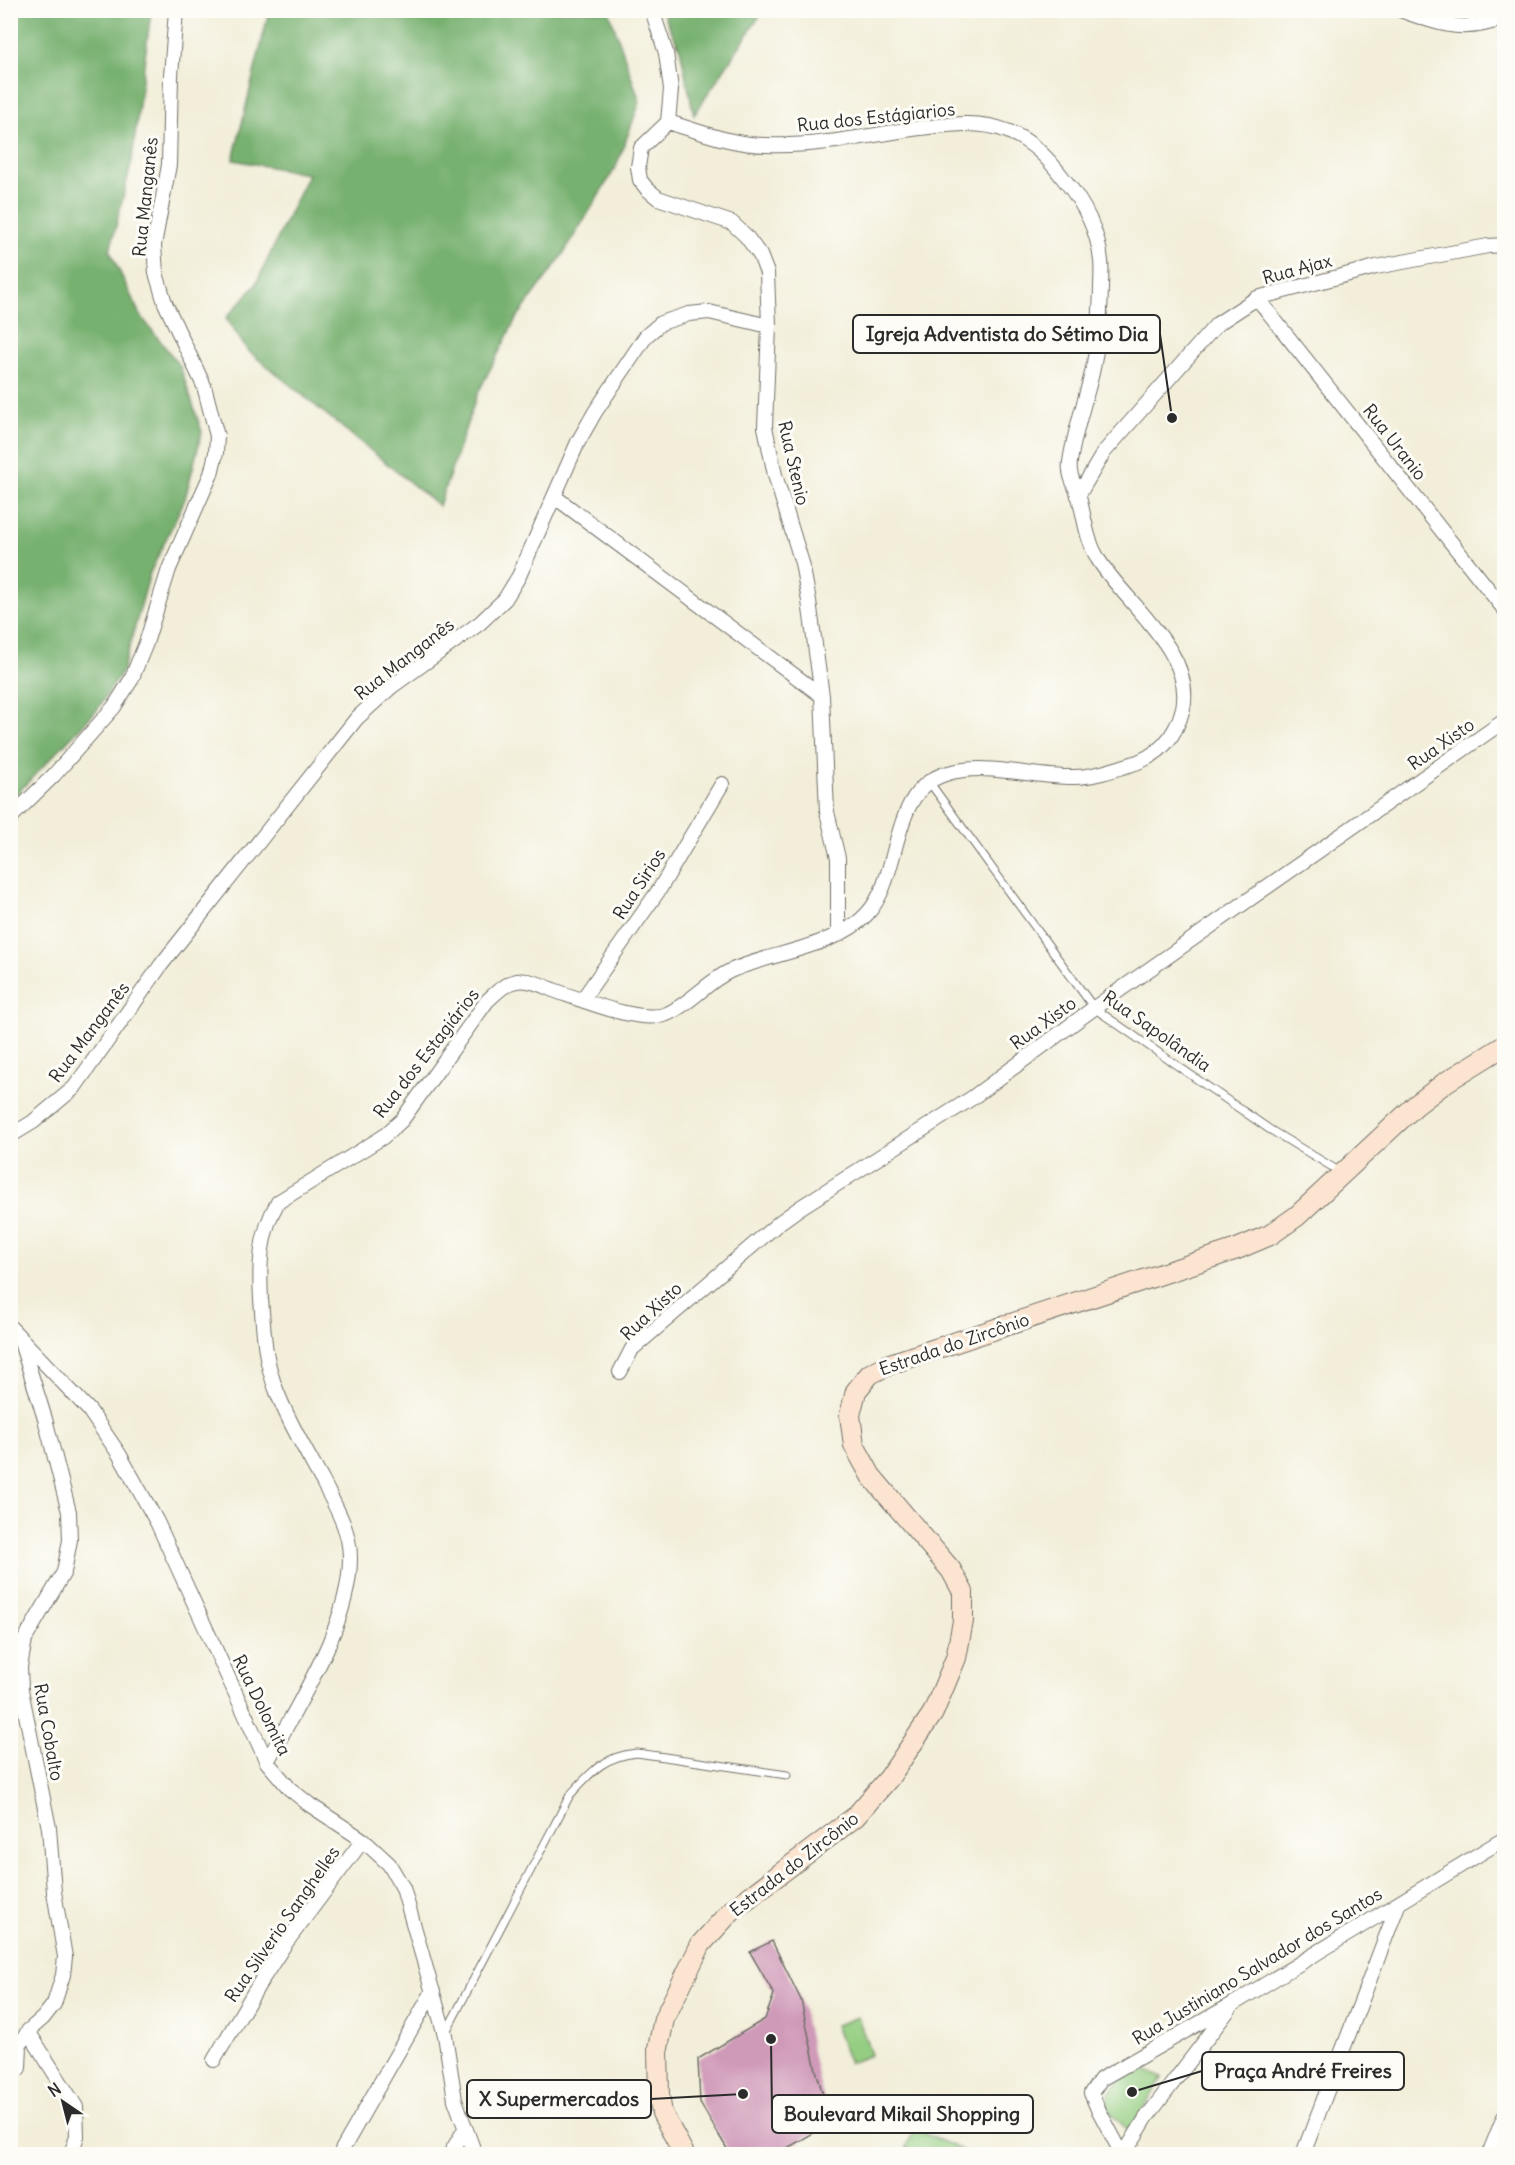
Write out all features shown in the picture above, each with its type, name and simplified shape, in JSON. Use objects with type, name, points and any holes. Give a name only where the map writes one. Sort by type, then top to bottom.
[{"type":"street","name":"Rua Manganês","points":[[10,818],[54,776],[114,707],[131,680],[146,643],[169,569],[211,474],[216,453],[217,436],[204,386],[165,303],[156,273],[154,245],[169,165],[171,76],[176,10]]},
{"type":"street","points":[[652,10],[666,53],[671,89],[668,122]]},
{"type":"street","points":[[1400,10],[1439,24],[1462,28],[1486,25],[1504,18]]},
{"type":"street","name":"Rua Stenio","points":[[668,122],[641,148],[638,167],[640,180],[646,189],[658,198],[732,223],[746,236],[760,255],[767,273],[769,326],[765,427],[775,475],[802,563],[822,696],[827,812],[838,858],[838,935]]},
{"type":"street","name":"Rua dos Estágiarios","points":[[668,122],[730,141],[764,146],[802,145],[938,126],[975,125],[1002,128],[1023,138],[1047,158],[1087,211],[1096,235],[1101,262],[1100,333],[1092,377],[1074,436],[1068,470],[1078,496]]},
{"type":"street","name":"Rua Ajax","points":[[1078,496],[1104,452],[1216,324],[1257,298],[1376,267],[1504,245]]},
{"type":"street","name":"Rua Uranio","points":[[1257,298],[1504,609]]},
{"type":"street","name":"Rua Manganês","points":[[10,1136],[33,1122],[74,1088],[161,965],[357,718],[391,687],[480,623],[505,599],[519,576],[578,442],[595,412],[646,336],[661,323],[689,314],[709,312],[769,326]]},
{"type":"street","name":"Rua dos Estagiários","points":[[267,1762],[332,1638],[348,1587],[350,1556],[347,1534],[339,1513],[278,1394],[265,1355],[260,1254],[268,1220],[278,1203],[383,1137],[402,1120],[487,1001],[503,987],[518,981],[533,982],[582,1000],[644,1018],[655,1018],[669,1013],[728,972],[838,935],[864,917],[886,884],[912,798],[942,775],[976,769],[1077,777],[1103,773],[1144,760],[1159,751],[1171,739],[1183,709],[1185,690],[1181,672],[1167,646],[1111,580],[1094,553],[1078,496]]},
{"type":"street","points":[[555,497],[822,696]]},
{"type":"street","name":"Rua Xisto","points":[[620,1372],[632,1349],[780,1222],[972,1098],[1094,1008],[1504,721]]},
{"type":"street","name":"Rua Sirios","points":[[582,1000],[660,890],[722,784]]},
{"type":"street","name":"Estrada do Zircônio","points":[[684,2154],[662,2113],[658,2096],[658,2048],[664,2019],[701,1944],[731,1911],[855,1817],[890,1778],[933,1713],[956,1659],[963,1621],[963,1592],[951,1570],[865,1466],[854,1445],[850,1415],[856,1391],[870,1374],[890,1364],[1237,1249],[1270,1235],[1297,1216],[1416,1105],[1446,1082],[1504,1046]]},
{"type":"street","name":"Rua Dolomita","points":[[15,1330],[88,1410],[119,1454],[157,1522],[267,1762],[290,1789],[363,1840],[389,1864],[403,1888],[445,2035],[455,2100],[476,2154]]},
{"type":"street","name":"Rua Cobalto","points":[[15,1330],[45,1419],[69,1512],[70,1540],[64,1572],[25,1639],[20,1667],[21,1690],[49,1828],[54,1892],[65,1957],[63,1975],[54,2004],[44,2018],[28,2031],[20,2045],[19,2068]]},
{"type":"street","name":"Rua Justiniano Salvador dos Santos","points":[[1123,2154],[1091,2093],[1101,2079],[1233,2004],[1504,1839]]},
{"type":"street","name":"Rua Silverio Sanghelles","points":[[214,2060],[285,1944],[363,1840]]},
{"type":"street","points":[[1303,2154],[1398,1905]]},
{"type":"street","points":[[342,2150],[433,1991]]},
{"type":"street","points":[[1123,2154],[1146,2118],[1233,2004]]},
{"type":"street","points":[[28,2031],[76,2107],[77,2136],[71,2154]]},
{"type":"street","points":[[1489,2154],[1504,2117]]},
{"type":"street","points":[[450,2154],[465,2129]]},
{"type":"lane","name":"Rua Sapolândia","points":[[930,783],[1094,1008],[1269,1129],[1343,1174]]},
{"type":"lane","points":[[445,2035],[570,1795],[598,1765],[621,1754],[637,1753],[787,1775]]},
{"type":"green space","points":[[11,10],[151,11],[132,160],[110,251],[140,315],[180,366],[202,432],[185,499],[150,573],[123,670],[97,710],[11,800]]},
{"type":"green space","points":[[269,11],[609,11],[640,102],[616,167],[562,256],[516,319],[477,395],[439,506],[247,350],[226,318],[255,286],[308,174],[233,160]]},
{"type":"green space","points":[[662,11],[763,11],[694,115],[680,49]]},
{"type":"green space","points":[[858,2017],[871,2055],[849,2063],[835,2025]]},
{"type":"green space","points":[[1139,2067],[1162,2078],[1130,2131],[1110,2112],[1107,2104],[1108,2096],[1119,2082]]},
{"type":"green space","points":[[914,2129],[971,2154],[904,2154]]},
{"type":"building","points":[[772,1941],[801,2000],[816,2070],[831,2123],[777,2154],[730,2154],[700,2103],[698,2059],[765,2019],[774,1994],[750,1952]]},
{"type":"place","name":"Igreja Adventista do Sétimo Dia","points":[[1172,418]]},
{"type":"place","name":"Boulevard Mikail Shopping","points":[[771,2039]]},
{"type":"place","name":"Praça André Freires","points":[[1132,2092]]},
{"type":"place","name":"X Supermercados","points":[[743,2094]]}]
